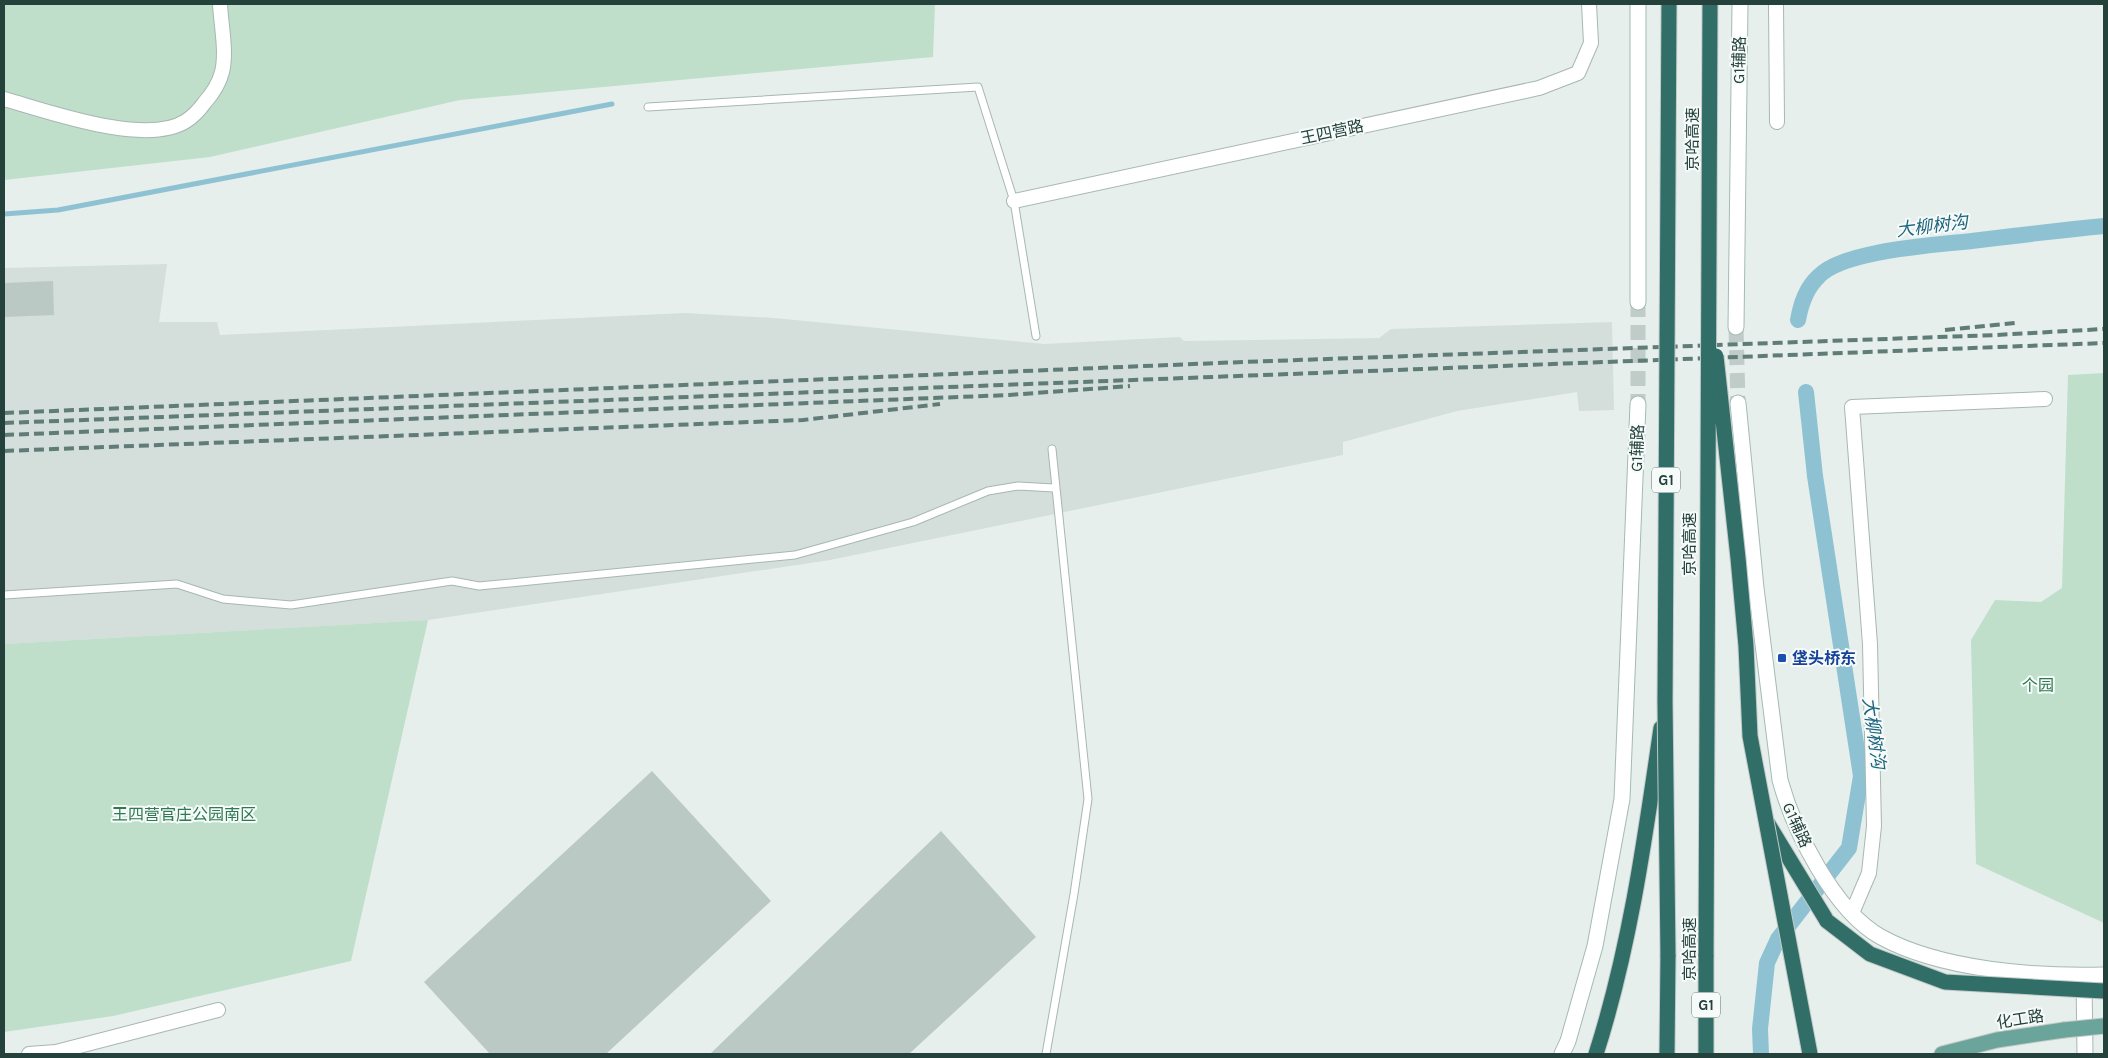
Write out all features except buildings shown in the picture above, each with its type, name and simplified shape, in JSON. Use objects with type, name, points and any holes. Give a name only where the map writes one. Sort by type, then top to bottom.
[{"type":"highway","name":"京哈高速","points":[[1667,1054],[1665,702],[1669,4]]},
{"type":"highway","name":"京哈高速","points":[[1706,1054],[1710,4]]},
{"type":"highway","points":[[1709,297],[1738,558],[1746,646],[1750,736],[1810,1054]]},
{"type":"highway","points":[[1596,1054],[1610,1010],[1635,902],[1665,702]]},
{"type":"highway","points":[[1766,821],[1827,921],[1870,954],[1945,982],[2104,991]]},
{"type":"main road","points":[[1638,4],[1638,302]]},
{"type":"main road","name":"G1辅路","points":[[1736,327],[1740,4]]},
{"type":"main road","name":"G1辅路","points":[[1738,402],[1756,588],[1780,780],[1788,811],[1810,854],[1852,913],[1880,936],[1922,955],[1989,968],[2084,976],[2104,975]]},
{"type":"main road","name":"G1辅路","points":[[1562,1054],[1595,946],[1622,799],[1638,404]]},
{"type":"main road","points":[[2084,976],[2085,1054]]},
{"type":"main road","name":"化工路","points":[[1942,1054],[1997,1040],[2104,1026]]},
{"type":"street","points":[[4,99],[85,123],[115,127],[145,129],[166,127],[185,122],[198,111],[215,90],[222,71],[220,4]]},
{"type":"street","name":"王四营路","points":[[1014,202],[1539,88],[1578,73],[1591,43],[1589,4]]},
{"type":"street","points":[[1776,4],[1777,122]]},
{"type":"street","points":[[1852,913],[1869,873],[1874,826],[1870,644],[1852,408],[2045,400]]},
{"type":"street","points":[[29,1054],[56,1052],[218,1010]]},
{"type":"lane","points":[[648,107],[978,87],[1014,202],[1036,336]]},
{"type":"lane","points":[[1046,1054],[1074,894],[1088,799],[1054,488],[1052,449]]},
{"type":"lane","points":[[4,595],[177,584],[223,599],[291,605],[452,582],[479,586],[795,555],[913,522],[988,491],[1018,486],[1054,488]]},
{"type":"shaded area","points":[[167,264],[159,322],[217,322],[220,335],[685,313],[774,318],[1044,344],[1180,337],[1184,341],[1379,338],[1391,329],[1612,322],[1614,410],[1579,411],[1577,392],[1457,411],[1343,442],[1343,455],[830,560],[428,620],[4,644],[4,268]]},
{"type":"green space","points":[[4,4],[935,4],[933,57],[460,100],[210,157],[4,180]]},
{"type":"green space","name":"个园","points":[[2104,373],[2104,923],[1976,864],[1971,640],[1995,600],[2041,602],[2062,588],[2068,375]]},
{"type":"green space","name":"王四营官庄公园南区","points":[[428,620],[351,961],[113,1016],[4,1032],[4,644]]},
{"type":"waterway","points":[[4,214],[58,210],[612,104]]},
{"type":"waterway","name":"大柳树沟","points":[[1798,320],[1805,296],[1814,281],[1832,267],[1850,260],[1871,254],[1919,246],[2104,226]]},
{"type":"waterway","name":"大柳树沟","points":[[1761,1054],[1760,1029],[1767,963],[1778,939],[1849,848],[1861,776],[1815,476],[1806,392]]},
{"type":"tunnel","points":[[1638,302],[1638,404]]},
{"type":"tunnel","points":[[1736,327],[1738,403]]},
{"type":"railway","points":[[1945,330],[2015,323]]},
{"type":"railway","points":[[4,413],[1243,362],[1996,335],[2104,329]]},
{"type":"railway","points":[[4,423],[2104,343]]},
{"type":"railway","points":[[4,435],[1009,395],[1130,386]]},
{"type":"railway","points":[[4,451],[803,420],[940,404]]},
{"type":"place","name":"垡头桥东","points":[[1782,658]]}]
